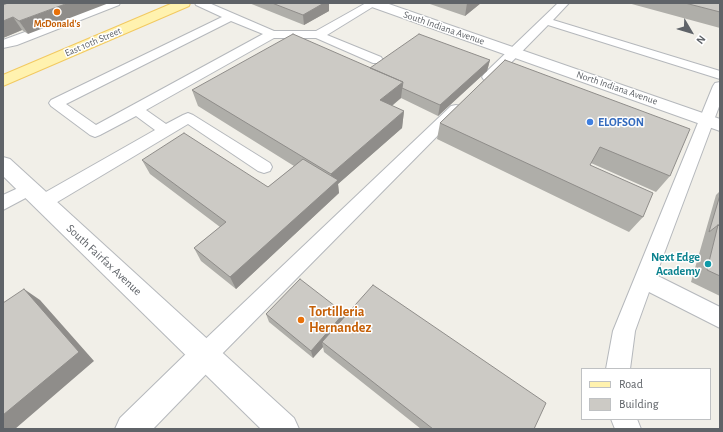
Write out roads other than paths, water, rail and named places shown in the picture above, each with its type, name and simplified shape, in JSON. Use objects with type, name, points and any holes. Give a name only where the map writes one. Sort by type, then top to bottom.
[{"type":"main road","name":"East 10th Street","points":[[3,81],[184,3]]},
{"type":"street","name":"South Indiana Avenue","points":[[374,3],[514,52]]},
{"type":"street","name":"North Indiana Avenue","points":[[514,52],[713,122]]},
{"type":"street","name":"South Fairfax Avenue","points":[[3,164],[283,429]]},
{"type":"street","points":[[131,429],[205,356]]},
{"type":"lane","points":[[3,44],[13,42],[115,3]]},
{"type":"lane","points":[[200,3],[272,34],[318,36],[377,60]]},
{"type":"lane","points":[[318,36],[374,3]]},
{"type":"lane","points":[[205,356],[564,3]]},
{"type":"lane","points":[[230,17],[56,103],[95,132],[272,34]]},
{"type":"lane","points":[[546,21],[720,75]]},
{"type":"lane","points":[[618,368],[624,331],[713,122],[720,86]]},
{"type":"lane","points":[[136,109],[166,130]]},
{"type":"lane","points":[[3,203],[36,196],[188,118],[264,167]]},
{"type":"lane","points":[[645,280],[720,318]]},
{"type":"place","name":"McDonald's","points":[[57,12]]},
{"type":"place","name":"ELOFSON","points":[[590,122]]},
{"type":"place","name":"Next Edge Academy","points":[[708,264]]},
{"type":"place","name":"Tortilleria Hernandez","points":[[301,320]]}]
